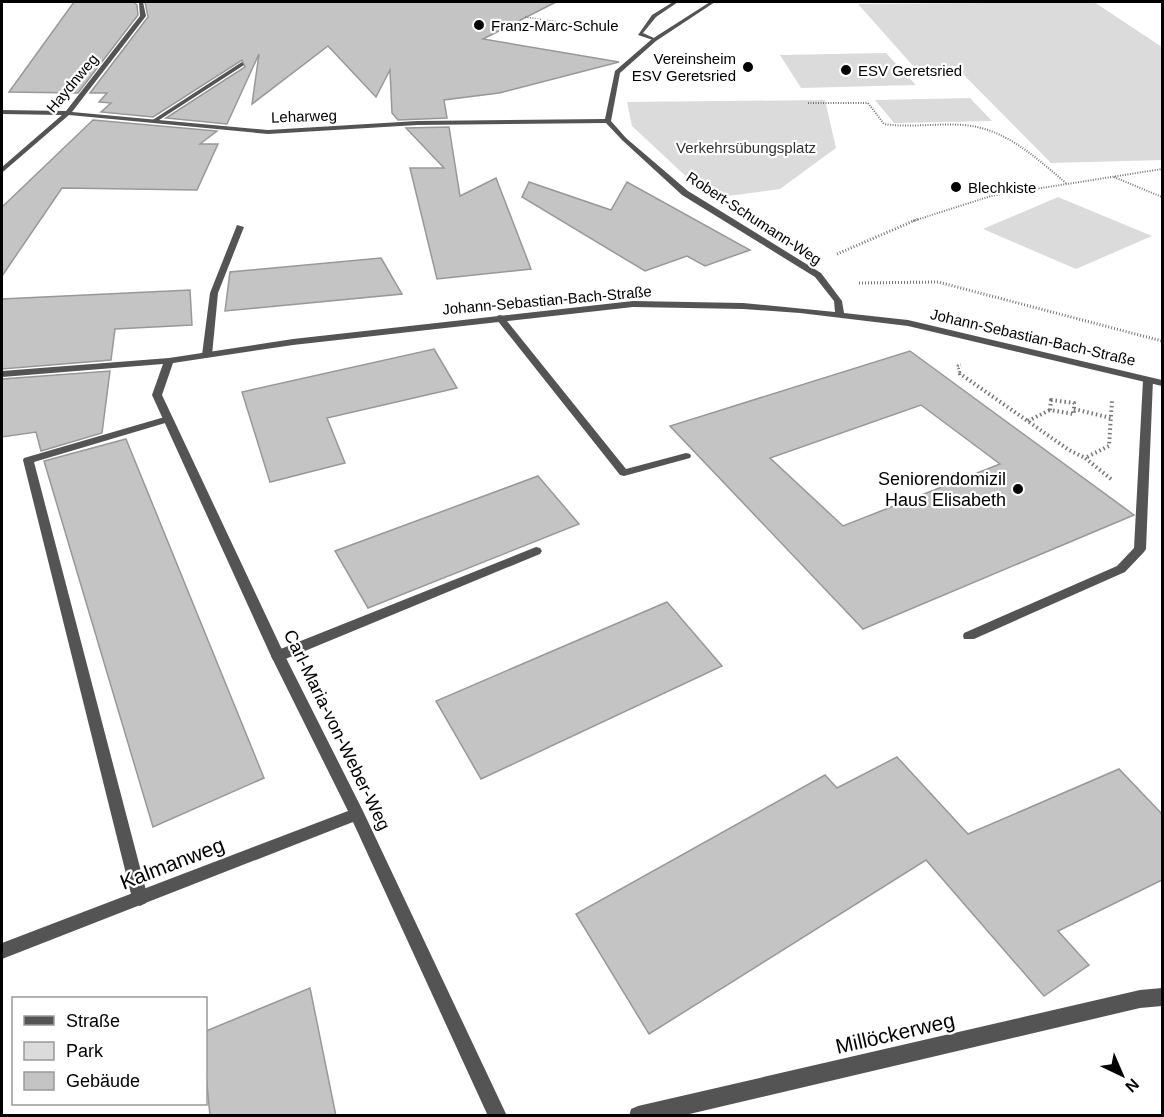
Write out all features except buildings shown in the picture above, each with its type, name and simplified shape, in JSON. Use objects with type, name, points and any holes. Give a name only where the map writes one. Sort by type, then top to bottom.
[{"type":"street","name":"Haydnweg","points":[[2,170],[68,113],[143,16],[141,2],[138,2]]},
{"type":"street","points":[[654,40],[640,33],[654,16],[676,2]]},
{"type":"street","points":[[608,121],[617,72],[654,40],[713,2]]},
{"type":"street","points":[[154,121],[242,64]]},
{"type":"street","name":"Leharweg","points":[[2,112],[68,113],[268,132],[417,123],[608,121]]},
{"type":"street","name":"Robert-Schumann-Weg","points":[[608,121],[624,139],[686,193],[818,275],[838,301],[840,313]]},
{"type":"street","points":[[207,355],[214,293],[240,227]]},
{"type":"street","name":"Johann-Sebastian-Bach-Straße","points":[[2,374],[169,361],[500,318],[633,304],[743,306],[840,313],[908,323],[1162,383]]},
{"type":"street","points":[[500,318],[624,473],[686,456]]},
{"type":"street","name":"Carl-Maria-von-Weber-Weg","points":[[169,361],[157,395],[278,656],[357,814],[498,1116]]},
{"type":"street","points":[[969,636],[1121,570],[1140,549],[1149,380]]},
{"type":"street","points":[[141,897],[28,460],[168,419]]},
{"type":"street","points":[[278,656],[536,551]]},
{"type":"street","name":"Kalmanweg","points":[[2,951],[357,814]]},
{"type":"street","name":"Millöckerweg","points":[[638,1116],[1140,999],[1162,997]]},
{"type":"path","points":[[525,17],[640,33]]},
{"type":"path","points":[[808,103],[868,103],[884,124],[901,128],[965,125],[989,128],[1003,133],[1067,184]]},
{"type":"path","points":[[807,268],[913,222],[980,199],[1162,169]]},
{"type":"path","points":[[1113,177],[1162,196]]},
{"type":"path","points":[[825,282],[938,282],[1162,341]]},
{"type":"path","points":[[969,364],[958,366],[959,374],[1085,458],[1119,485],[1143,485]]},
{"type":"path","points":[[1085,458],[1109,446],[1112,399],[1104,395]]},
{"type":"path","points":[[1027,421],[1050,410],[1074,414],[1074,403],[1051,400],[1050,410]]},
{"type":"path","points":[[1074,409],[1111,418]]},
{"type":"green space","points":[[1094,2],[1162,47],[1162,160],[1051,163],[955,66],[914,67],[858,4]]},
{"type":"green space","name":"ESV Geretsried","points":[[886,53],[916,85],[801,88],[780,55]]},
{"type":"green space","points":[[970,98],[992,121],[894,123],[875,100]]},
{"type":"green space","name":"Verkehrsübungsplatz","points":[[825,100],[836,148],[780,189],[728,196],[691,181],[632,126],[627,102]]},
{"type":"green space","points":[[1058,197],[1152,236],[1076,269],[983,229]]},
{"type":"place","name":"Franz-Marc-Schule","points":[[479,25]]},
{"type":"place","name":"Vereinsheim ESV Geretsried","points":[[748,67]]},
{"type":"place","name":"ESV Geretsried","points":[[846,70]]},
{"type":"place","name":"Blechkiste","points":[[956,187]]},
{"type":"place","name":"Seniorendomizil Haus Elisabeth","points":[[1018,489]]}]
